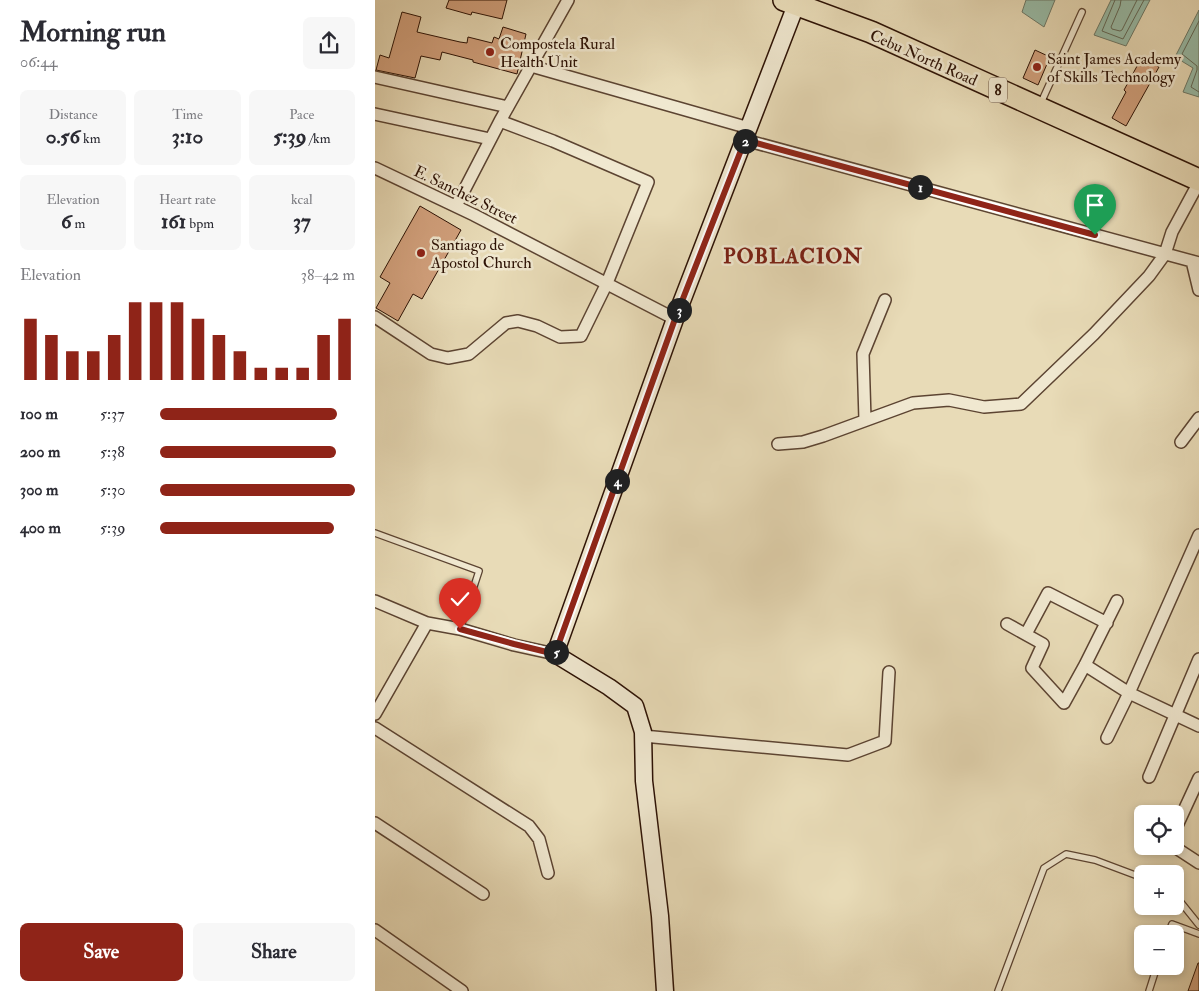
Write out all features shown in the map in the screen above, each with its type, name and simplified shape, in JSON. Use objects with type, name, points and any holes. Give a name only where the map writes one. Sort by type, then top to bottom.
[{"type":"highway","name":"Cebu North Road","points":[[793,2],[871,32],[1199,181]]},
{"type":"street","points":[[455,206],[490,139],[568,0]]},
{"type":"street","points":[[555,654],[675,319],[747,134],[793,2]]},
{"type":"street","points":[[531,66],[747,134],[1195,262],[1199,290]]},
{"type":"street","points":[[375,78],[508,107]]},
{"type":"street","points":[[375,114],[490,139]]},
{"type":"street","points":[[375,317],[431,354],[448,358],[469,354],[506,323],[519,320],[537,326],[560,338],[581,336],[607,283],[648,182],[553,141],[500,121]]},
{"type":"street","name":"E. Sanchez Street","points":[[375,168],[455,206],[675,319]]},
{"type":"street","points":[[778,444],[803,442],[913,403],[949,400],[984,407],[1021,404],[1094,334],[1149,276],[1165,254],[1172,232],[1199,181]]},
{"type":"street","points":[[865,420],[863,354],[885,300]]},
{"type":"street","points":[[1181,442],[1199,418]]},
{"type":"street","points":[[1107,738],[1199,535]]},
{"type":"street","points":[[1026,634],[1048,593],[1107,623]]},
{"type":"street","points":[[375,601],[427,623],[460,629],[555,654],[609,687],[635,706],[643,736],[644,781],[660,916],[665,991]]},
{"type":"street","points":[[1007,624],[1043,644],[1032,668],[1065,702],[1117,601]]},
{"type":"street","points":[[375,714],[427,623]]},
{"type":"street","points":[[1149,777],[1199,659]]},
{"type":"street","points":[[1085,665],[1129,693],[1199,726]]},
{"type":"street","points":[[643,736],[848,754],[885,741],[889,672]]},
{"type":"street","points":[[375,728],[529,826],[539,839],[548,873]]},
{"type":"street","points":[[1184,810],[1199,778]]},
{"type":"street","points":[[375,823],[483,894]]},
{"type":"street","points":[[1184,853],[1199,863]]},
{"type":"street","points":[[375,930],[462,991]]},
{"type":"lane","points":[[1039,109],[1082,12]]},
{"type":"lane","points":[[375,533],[479,571],[460,629]]},
{"type":"lane","points":[[998,991],[1044,868],[1066,854],[1095,860],[1134,875]]},
{"type":"lane","points":[[1184,906],[1199,925]]},
{"type":"lane","points":[[1184,928],[1199,934]]},
{"type":"lane","points":[[1149,991],[1154,975]]},
{"type":"water","points":[[1026,0],[1055,0],[1044,27],[1022,12]]},
{"type":"water","points":[[1111,0],[1150,0],[1126,46],[1094,35]]},
{"type":"water","points":[[1199,10],[1199,97],[1183,92],[1193,68],[1175,57]]},
{"type":"building","points":[[449,0],[507,0],[502,19],[472,12],[471,15],[446,8]]},
{"type":"building","points":[[402,12],[421,17],[417,32],[460,42],[467,43],[468,37],[492,43],[494,37],[499,39],[503,27],[526,34],[517,74],[442,52],[440,60],[421,56],[415,78],[376,70],[380,55],[389,58]]},
{"type":"building","name":"Saint James Academy of Skills Technology","points":[[1035,50],[1050,57],[1038,85],[1023,78]]},
{"type":"building","points":[[1142,57],[1159,67],[1126,126],[1112,118],[1126,92],[1124,90]]},
{"type":"building","name":"Santiago de Apostol Church","points":[[420,206],[461,230],[422,299],[413,294],[398,321],[376,308],[390,283],[380,277]]},
{"type":"building","points":[[1198,963],[1199,991],[1188,991]]},
{"type":"place","name":"Compostela Rural Health Unit","points":[[490,52]]},
{"type":"place","name":"Saint James Academy of Skills Technology","points":[[1037,67]]},
{"type":"place","name":"Santiago de Apostol Church","points":[[421,253]]},
{"type":"district","name":"POBLACION","points":[[793,256]]},
{"type":"route","points":[[460,629],[555,654],[675,319],[745,140],[1095,235]]}]
